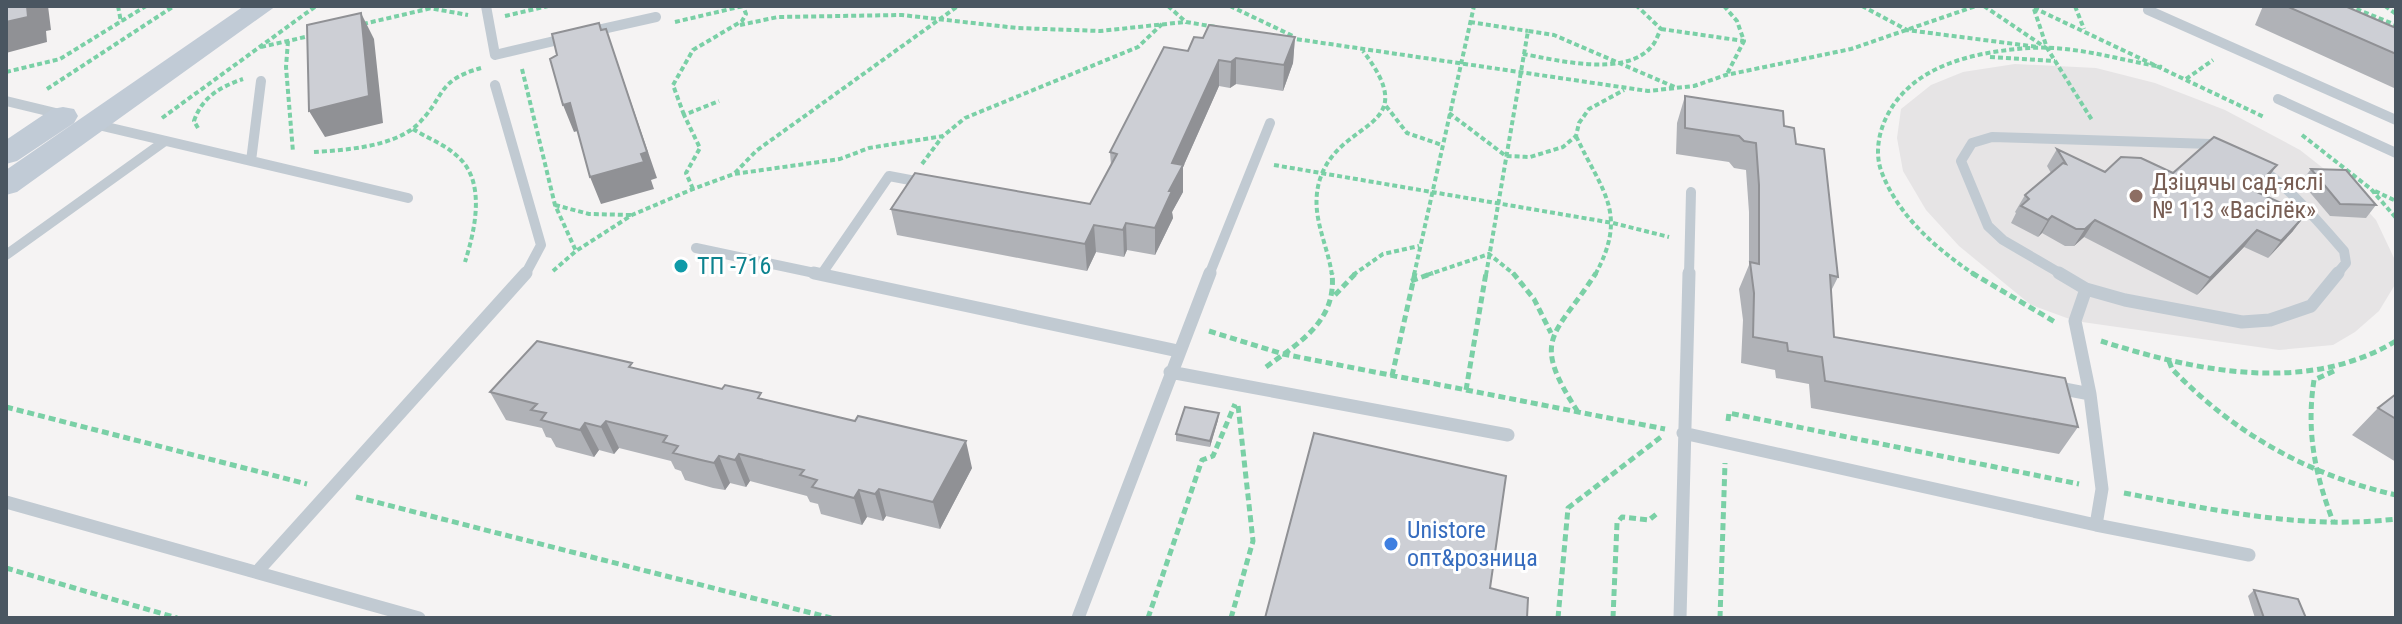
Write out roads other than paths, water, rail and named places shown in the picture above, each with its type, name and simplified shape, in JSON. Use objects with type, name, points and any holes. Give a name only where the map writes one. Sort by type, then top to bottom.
[{"type":"street","points":[[6,154],[227,6]]},
{"type":"street","points":[[6,185],[262,6]]},
{"type":"lane","points":[[486,6],[495,55],[656,17]]},
{"type":"lane","points":[[2148,10],[2396,120]]},
{"type":"lane","points":[[251,161],[261,81]]},
{"type":"lane","points":[[257,572],[525,276],[541,245],[495,85]]},
{"type":"lane","points":[[2278,99],[2396,153]]},
{"type":"lane","points":[[6,101],[64,115]]},
{"type":"lane","points":[[1078,618],[1178,351],[1270,123]]},
{"type":"lane","points":[[94,124],[408,198]]},
{"type":"lane","points":[[1979,138],[2211,144],[2235,150],[2273,172],[2344,251],[2346,263],[2311,306],[2270,320],[2242,322],[2125,300],[2086,289],[2003,240],[1988,226],[1961,161],[1964,151],[1979,138]]},
{"type":"lane","points":[[6,255],[165,141]]},
{"type":"lane","points":[[821,275],[889,176],[940,185]]},
{"type":"lane","points":[[1680,618],[1691,192]]},
{"type":"lane","points":[[696,248],[1178,351]]},
{"type":"lane","points":[[2086,289],[2075,321],[2090,394],[2102,489],[2096,525]]},
{"type":"lane","points":[[1170,372],[1508,435]]},
{"type":"lane","points":[[2044,385],[2090,394]]},
{"type":"lane","points":[[1683,433],[2096,525],[2249,555]]},
{"type":"lane","points":[[6,502],[419,618]]},
{"type":"place","name":"Дзіцячы сад-яслі № 113 «Васілёк»","points":[[2136,196]]},
{"type":"place","name":"ТП -716","points":[[681,266]]},
{"type":"place","name":"Unistore опт&розница","points":[[1391,544]]}]
